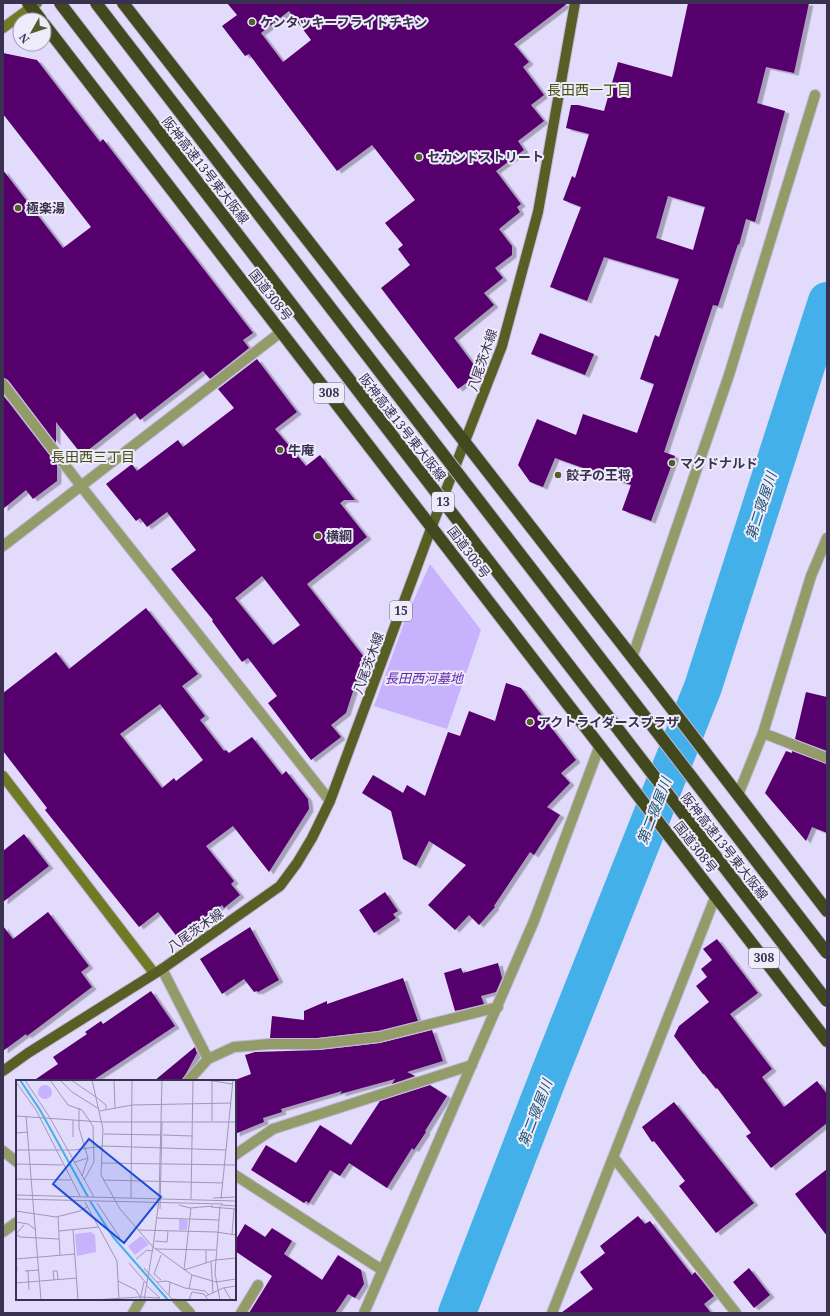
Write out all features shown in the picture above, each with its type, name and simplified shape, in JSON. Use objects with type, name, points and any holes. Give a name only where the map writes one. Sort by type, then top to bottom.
[{"type":"highway","name":"阪神高速13号東大阪線","points":[[60,3],[827,1001]]},
{"type":"highway","name":"阪神高速13号東大阪線","points":[[96,3],[827,952]]},
{"type":"highway","points":[[123,3],[646,675],[827,911]]},
{"type":"highway","name":"国道308号","points":[[52,34],[827,1041]]},
{"type":"main road","name":"八尾茨木線","points":[[3,1071],[28,1053],[158,971],[280,886],[297,863],[312,838],[330,801],[432,526],[502,346],[538,212],[575,3]]},
{"type":"street","points":[[3,28],[32,4]]},
{"type":"street","points":[[632,658],[729,375],[815,94]]},
{"type":"street","points":[[3,546],[282,332]]},
{"type":"street","points":[[3,384],[81,486],[330,801]]},
{"type":"street","points":[[738,795],[763,733],[811,576],[827,538]]},
{"type":"street","points":[[763,733],[827,758]]},
{"type":"street","points":[[364,1313],[534,921],[600,745]]},
{"type":"street","points":[[3,776],[158,971],[208,1059]]},
{"type":"street","points":[[552,1313],[716,895]]},
{"type":"street","points":[[189,1080],[208,1059],[234,1047],[270,1044],[318,1044],[379,1037],[498,1007]]},
{"type":"street","points":[[236,1154],[273,1129],[472,1065]]},
{"type":"street","points":[[3,1150],[16,1161]]},
{"type":"street","points":[[614,1158],[736,1313]]},
{"type":"street","points":[[236,1176],[382,1270]]},
{"type":"street","points":[[3,1232],[16,1223]]},
{"type":"street","points":[[241,1313],[258,1285]]},
{"type":"street","points":[[133,1313],[140,1300]]},
{"type":"street","points":[[178,1300],[190,1313]]},
{"type":"green space","name":"長田西河墓地","points":[[430,564],[481,630],[447,729],[374,706],[407,615]]},
{"type":"building","points":[[227,3],[568,3],[514,44],[529,62],[523,67],[544,95],[531,105],[544,121],[518,141],[524,150],[496,171],[521,204],[517,207],[520,212],[499,229],[512,246],[512,255],[495,268],[503,278],[484,293],[494,305],[454,338],[480,373],[458,389],[381,288],[410,265],[398,249],[403,245],[385,223],[415,200],[372,145],[337,171],[249,54],[245,56],[222,26],[237,15]],"holes":[[[289,11],[311,40],[283,62],[261,33]]]},
{"type":"building","points":[[688,3],[809,3],[794,73],[766,67],[757,103],[785,111],[755,222],[746,219],[739,245],[738,244],[718,306],[713,305],[664,452],[675,456],[651,521],[622,510],[631,485],[555,458],[543,487],[530,482],[518,465],[537,419],[576,435],[583,414],[637,433],[654,384],[640,379],[655,335],[659,337],[679,279],[604,257],[587,301],[550,287],[581,207],[563,200],[572,176],[575,178],[589,134],[566,128],[571,105],[578,105],[604,111],[618,62],[672,77]],"holes":[[[668,196],[705,207],[693,250],[656,238]]]},
{"type":"building","points":[[3,53],[37,60],[100,142],[103,139],[253,333],[243,340],[249,348],[210,379],[203,371],[140,420],[135,413],[82,455],[56,422],[56,443],[8,380],[3,378],[3,170],[63,248],[91,227],[3,114]]},
{"type":"building","points":[[540,333],[594,354],[585,375],[531,354]]},
{"type":"building","points":[[257,359],[297,412],[275,429],[306,466],[320,455],[355,500],[344,500],[340,503],[367,537],[307,584],[364,657],[346,713],[331,725],[341,737],[311,760],[268,703],[277,696],[248,658],[242,662],[212,621],[213,620],[171,569],[196,550],[167,512],[147,527],[140,518],[136,521],[106,484],[132,464],[137,471],[178,440],[183,447],[234,408],[218,389]],"holes":[[[262,576],[300,625],[273,645],[235,598]]]},
{"type":"building","points":[[3,395],[57,465],[57,481],[33,499],[26,490],[3,509]]},
{"type":"building","points":[[146,608],[198,674],[182,686],[205,716],[200,720],[224,751],[226,750],[229,753],[252,737],[282,775],[286,771],[308,799],[309,809],[269,872],[233,826],[206,846],[234,881],[231,884],[240,895],[224,908],[222,905],[185,935],[184,934],[178,938],[158,912],[139,927],[45,810],[47,808],[3,751],[3,693],[56,652],[69,669]],"holes":[[[160,704],[203,760],[176,781],[174,778],[162,788],[120,734]]]},
{"type":"building","points":[[506,683],[521,688],[576,760],[561,773],[570,783],[547,807],[560,815],[534,855],[530,852],[494,906],[495,907],[479,925],[469,915],[455,930],[428,905],[466,865],[429,841],[416,866],[403,859],[391,811],[362,793],[373,775],[403,793],[407,785],[425,796],[448,732],[460,736],[469,711],[495,721]]},
{"type":"building","points":[[806,692],[827,697],[827,751],[795,739]]},
{"type":"building","points":[[786,751],[792,753],[792,751],[827,764],[827,833],[812,827],[806,841],[765,793]]},
{"type":"building","points":[[24,834],[49,866],[3,902],[3,851]]},
{"type":"building","points":[[385,892],[398,911],[393,914],[396,918],[374,933],[359,910]]},
{"type":"building","points":[[48,912],[89,966],[81,972],[92,987],[27,1036],[26,1034],[3,1051],[3,926],[13,939]]},
{"type":"building","points":[[250,927],[279,980],[258,992],[254,992],[244,979],[222,994],[200,959]]},
{"type":"building","points":[[717,939],[758,993],[730,1014],[772,1069],[762,1077],[784,1107],[817,1081],[827,1094],[827,1123],[771,1168],[746,1136],[751,1133],[717,1088],[716,1089],[703,1074],[674,1036],[679,1026],[709,1002],[696,986],[707,977],[701,969],[712,960],[703,949]]},
{"type":"building","points":[[498,963],[502,978],[496,992],[481,996],[484,1004],[455,1011],[444,973],[461,968],[463,973]]},
{"type":"building","points":[[403,978],[418,1021],[378,1031],[318,1038],[270,1038],[272,1016],[304,1020],[304,1011],[327,1001],[327,1004]]},
{"type":"building","points":[[151,991],[175,1026],[94,1080],[34,1080],[58,1064],[53,1057],[87,1034],[85,1032],[101,1021],[103,1024]]},
{"type":"building","points":[[432,1030],[443,1061],[407,1072],[415,1076],[392,1084],[395,1079],[340,1094],[342,1091],[281,1109],[282,1112],[263,1118],[264,1122],[236,1134],[235,1080],[251,1074],[245,1055],[255,1052],[319,1050],[380,1043]]},
{"type":"building","points":[[195,1047],[197,1053],[183,1080],[155,1080]]},
{"type":"building","points":[[430,1085],[447,1096],[425,1131],[426,1132],[414,1150],[412,1148],[387,1188],[349,1163],[340,1176],[330,1170],[309,1203],[306,1201],[304,1203],[251,1170],[266,1145],[296,1163],[320,1125],[351,1145],[380,1101]]},
{"type":"building","points":[[674,1102],[754,1203],[716,1233],[679,1186],[685,1181],[654,1141],[652,1142],[642,1127]]},
{"type":"building","points":[[827,1169],[827,1236],[795,1194]]},
{"type":"building","points":[[638,1216],[645,1224],[650,1221],[692,1275],[695,1272],[714,1296],[704,1304],[711,1313],[561,1313],[593,1289],[580,1272],[605,1253],[600,1246]]},
{"type":"building","points":[[245,1224],[265,1237],[272,1228],[292,1241],[284,1254],[322,1280],[338,1255],[361,1270],[364,1284],[355,1298],[348,1294],[335,1313],[249,1313],[272,1276],[236,1252],[236,1239]]},
{"type":"building","points":[[749,1268],[770,1295],[754,1308],[733,1282]]},
{"type":"waterway","name":"第二寝屋川","points":[[457,1313],[549,1075],[703,687],[827,301]]},
{"type":"place","name":"ケンタッキーフライドチキン","points":[[252,22]]},
{"type":"place","name":"セカンドストリート","points":[[419,157]]},
{"type":"place","name":"極楽湯","points":[[18,208]]},
{"type":"place","name":"牛庵","points":[[280,450]]},
{"type":"place","name":"マクドナルド","points":[[672,463]]},
{"type":"place","name":"餃子の王将","points":[[558,475]]},
{"type":"place","name":"横綱","points":[[318,536]]},
{"type":"place","name":"アクトライダースプラザ","points":[[530,722]]},
{"type":"district","name":"長田西一丁目","points":[[589,90]]},
{"type":"district","name":"長田西三丁目","points":[[93,457]]}]
